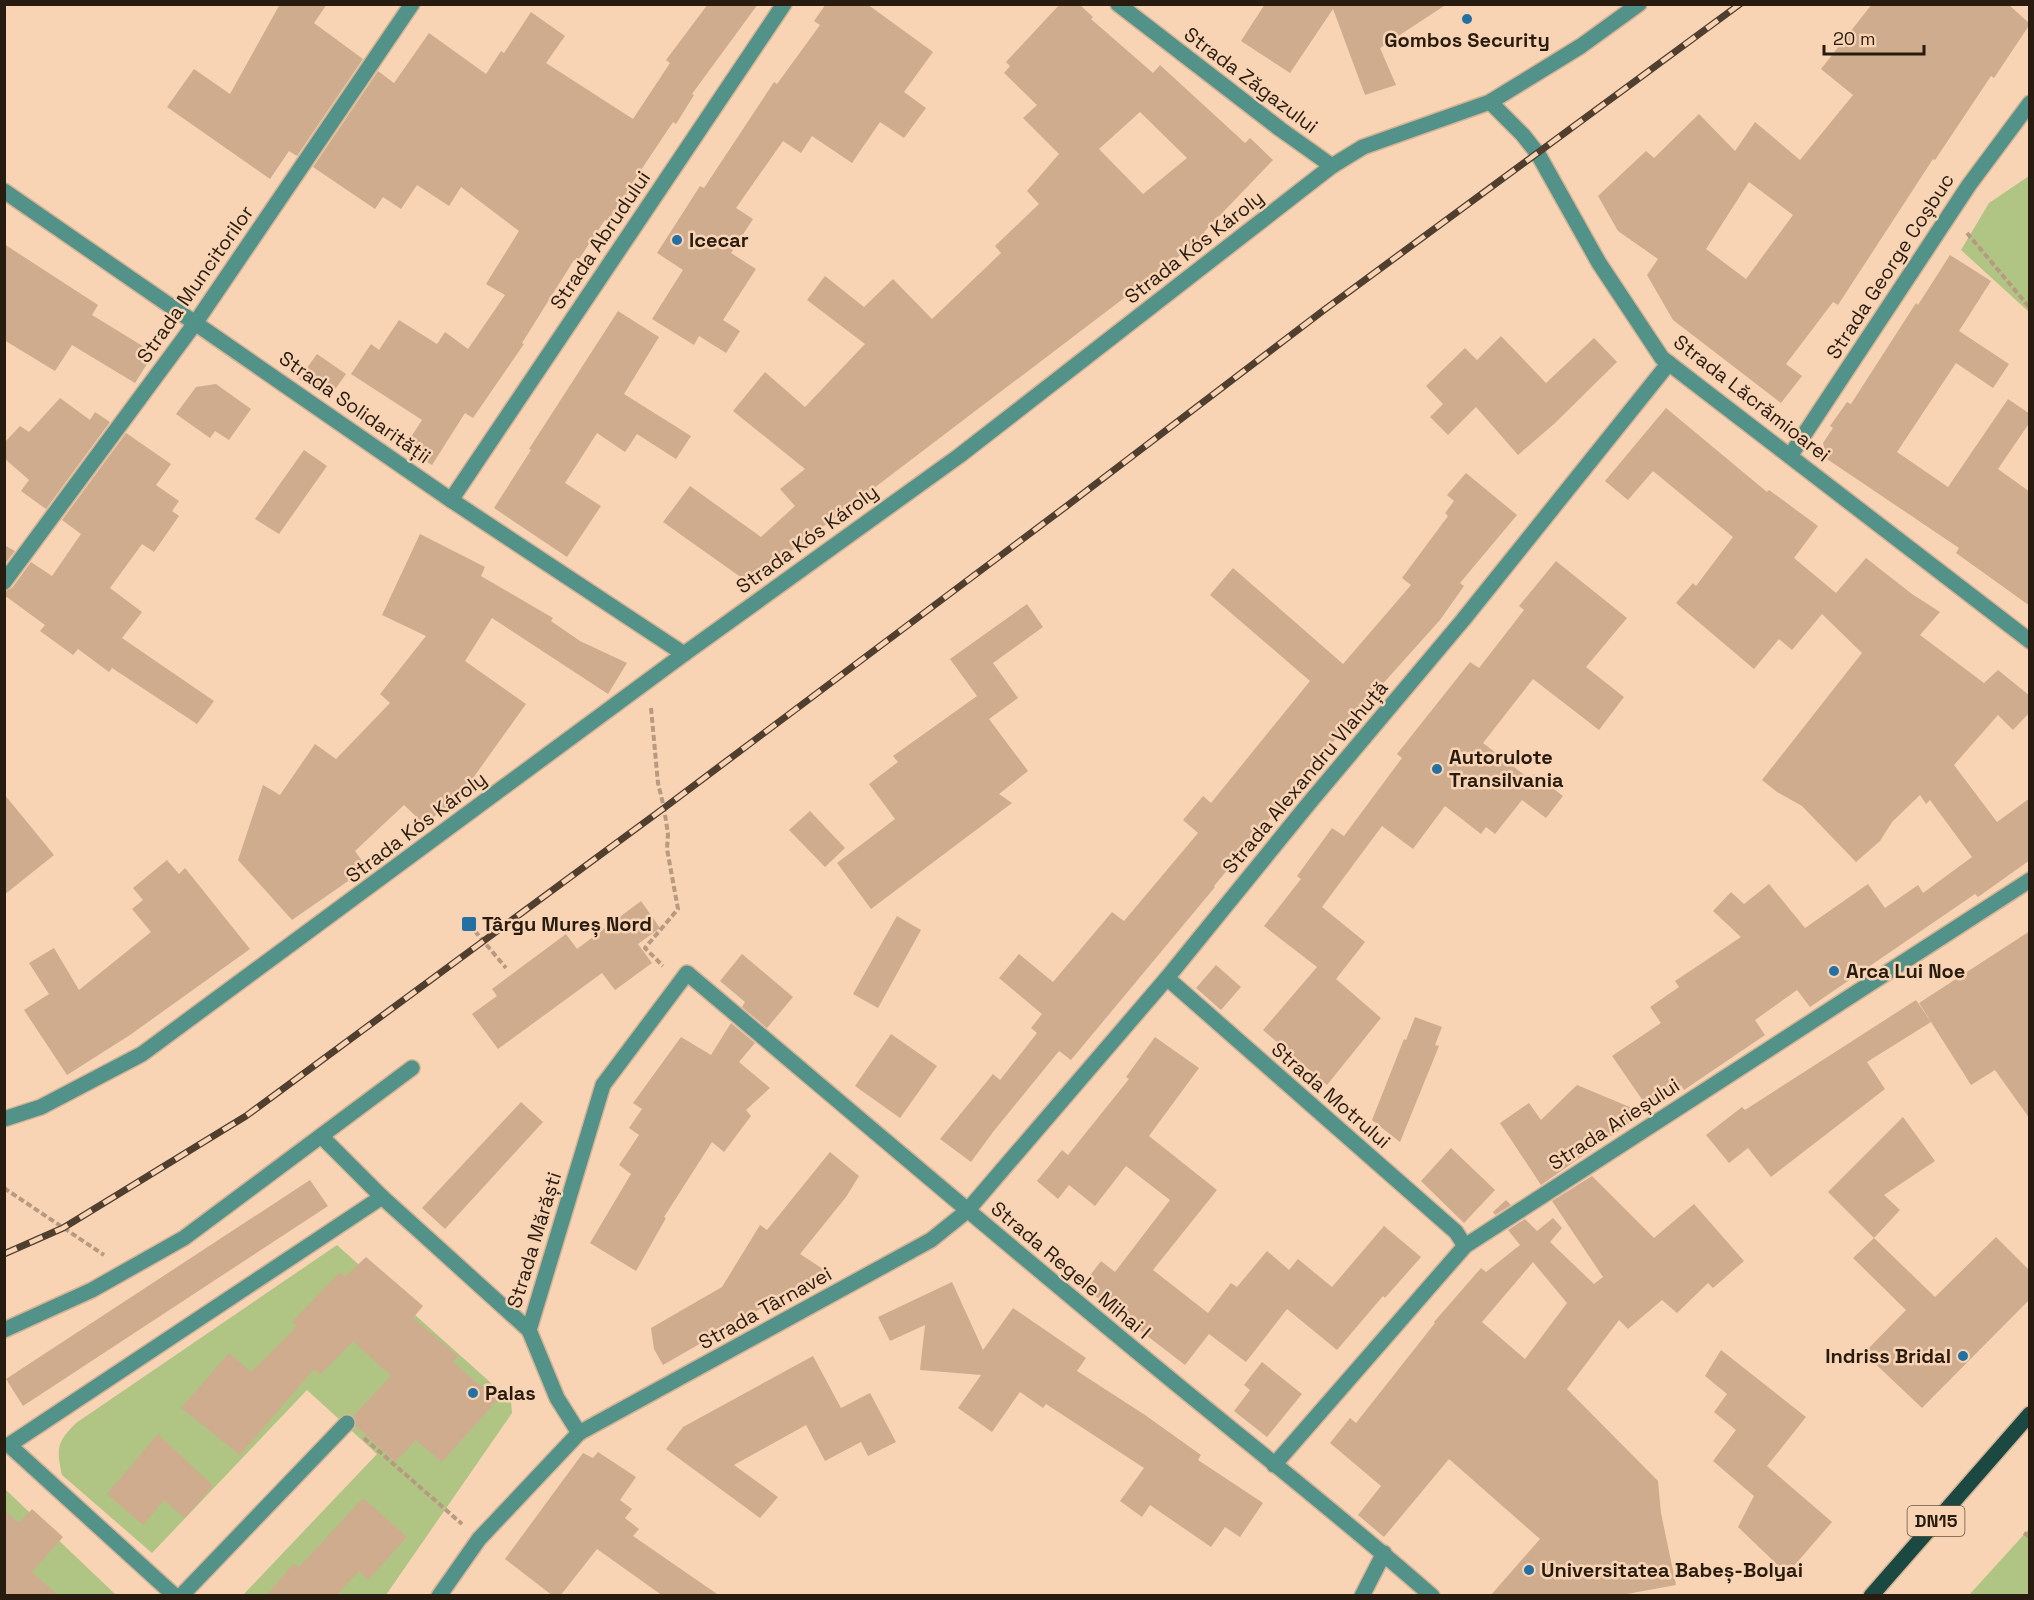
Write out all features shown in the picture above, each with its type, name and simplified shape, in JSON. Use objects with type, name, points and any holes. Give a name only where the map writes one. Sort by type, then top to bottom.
[{"type":"main road","name":"DN15","points":[[1871,1596],[2030,1414]]},
{"type":"street","name":"Strada Muncitorilor","points":[[4,582],[196,322],[412,4]]},
{"type":"street","name":"Strada Abrudului","points":[[451,500],[784,4]]},
{"type":"street","name":"Strada Zăgazului","points":[[1118,4],[1252,108],[1332,166]]},
{"type":"street","name":"Strada Kós Károly","points":[[4,1119],[41,1107],[142,1054],[244,981],[684,654],[959,456],[1332,166],[1363,147],[1490,102],[1581,46],[1639,4]]},
{"type":"street","name":"Strada Lăcrămioarei","points":[[1490,102],[1523,135],[1538,154],[1599,263],[1662,358],[2030,640]]},
{"type":"street","name":"Strada George Coșbuc","points":[[1790,456],[1969,185],[2030,103]]},
{"type":"street","name":"Strada Solidarității","points":[[4,191],[451,500],[684,654]]},
{"type":"street","name":"Strada Alexandru Vlahuță","points":[[966,1211],[1167,978],[1310,802],[1463,620],[1669,363]]},
{"type":"street","name":"Strada Arieșului","points":[[1274,1465],[1465,1246],[2030,880]]},
{"type":"street","name":"Strada Regele Mihai I","points":[[687,973],[966,1211],[1384,1553],[1432,1596]]},
{"type":"street","name":"Strada Mărăști","points":[[579,1433],[557,1398],[529,1330],[603,1085],[687,973]]},
{"type":"street","name":"Strada Motrului","points":[[1167,978],[1456,1232],[1465,1246]]},
{"type":"street","points":[[4,1330],[92,1290],[184,1238],[412,1068]]},
{"type":"street","points":[[321,1136],[382,1197],[529,1330]]},
{"type":"street","points":[[175,1596],[7,1447],[382,1197]]},
{"type":"street","name":"Strada Târnavei","points":[[579,1433],[931,1240],[966,1211]]},
{"type":"street","points":[[182,1596],[347,1423]]},
{"type":"street","points":[[439,1596],[479,1539],[579,1433]]},
{"type":"street","points":[[1362,1596],[1384,1553]]},
{"type":"path","points":[[1961,226],[2030,308]]},
{"type":"path","points":[[649,680],[658,783],[664,808],[668,834],[667,849],[678,909],[645,948],[666,969]]},
{"type":"path","points":[[469,924],[506,968]]},
{"type":"path","points":[[4,1188],[127,1270]]},
{"type":"path","points":[[347,1423],[462,1524]]},
{"type":"path","points":[[2024,1533],[2030,1538]]},
{"type":"green space","points":[[2029,176],[2029,312],[1961,250],[1989,203]]},
{"type":"green space","points":[[337,1245],[511,1401],[512,1413],[386,1595],[243,1595],[377,1454],[307,1390],[152,1553],[62,1475],[59,1458],[60,1446],[65,1435],[76,1423]]},
{"type":"green space","points":[[5,1489],[116,1595],[5,1595]]},
{"type":"green space","points":[[2029,1529],[2029,1595],[1969,1595]]},
{"type":"building","points":[[280,4],[327,4],[314,23],[363,59],[297,156],[289,151],[270,179],[167,107],[194,69],[230,94]]},
{"type":"building","points":[[708,4],[758,4],[692,94],[694,95],[676,124],[673,122],[627,191],[629,192],[608,221],[605,220],[577,262],[574,260],[522,343],[524,344],[473,418],[465,413],[432,465],[404,448],[422,420],[351,374],[371,344],[379,350],[399,320],[437,344],[445,332],[468,349],[505,295],[486,284],[519,231],[461,187],[449,206],[417,185],[401,209],[383,197],[375,209],[313,167],[378,71],[394,83],[429,33],[486,74],[501,51],[504,53],[531,12],[565,36],[546,63],[633,119],[670,63],[666,60]]},
{"type":"building","points":[[826,4],[867,4],[933,52],[904,92],[926,108],[904,138],[880,122],[852,163],[812,136],[801,153],[783,141],[736,208],[753,219],[731,253],[756,269],[723,320],[740,331],[726,353],[699,336],[694,345],[652,319],[683,270],[657,253],[700,186],[704,188],[774,82],[777,84],[820,25],[814,21]]},
{"type":"building","points":[[1060,4],[1079,4],[1093,17],[1091,19],[1153,73],[1160,65],[1245,143],[1250,138],[1273,160],[1204,232],[1207,235],[749,583],[663,522],[690,486],[761,537],[795,506],[780,489],[805,469],[733,411],[765,372],[805,407],[865,344],[807,300],[825,276],[864,307],[893,279],[932,319],[1001,253],[995,246],[1039,204],[1027,191],[1059,154],[1023,118],[1037,105],[1004,73],[1010,66],[1006,62]],"holes":[[[1140,112],[1187,158],[1143,194],[1099,149]]]},
{"type":"building","points":[[1265,4],[1447,4],[1380,48],[1396,85],[1365,95],[1333,9],[1290,73],[1241,41]]},
{"type":"building","points":[[1872,4],[2008,4],[2030,24],[1994,78],[1991,76],[1935,160],[1933,159],[1838,305],[1833,302],[1786,364],[1802,376],[1781,403],[1673,320],[1647,275],[1658,259],[1618,231],[1598,196],[1646,151],[1654,158],[1699,114],[1735,151],[1755,122],[1800,160],[1853,95],[1821,69]],"holes":[[[1749,182],[1793,215],[1746,279],[1706,249]]]},
{"type":"building","points":[[4,244],[98,305],[92,315],[154,353],[135,383],[72,345],[55,371],[4,340]]},
{"type":"building","points":[[1950,255],[1991,281],[1959,331],[2009,364],[1993,388],[1956,363],[1897,452],[1948,487],[2008,399],[2030,414],[2030,422],[1998,469],[2030,492],[2030,606],[1956,553],[1959,548],[1827,459],[1823,443],[1833,428],[1830,426],[1847,402],[1851,404]]},
{"type":"building","points":[[618,311],[659,337],[624,394],[691,436],[676,459],[637,434],[625,452],[597,433],[565,483],[601,506],[567,557],[494,508],[531,450],[529,449]]},
{"type":"building","points":[[1501,336],[1546,383],[1594,338],[1617,362],[1554,424],[1518,455],[1476,407],[1448,435],[1430,417],[1443,404],[1426,386],[1465,348],[1477,360]]},
{"type":"building","points":[[317,354],[346,374],[328,399],[299,379]]},
{"type":"building","points":[[216,384],[251,409],[229,440],[215,431],[210,438],[176,414],[196,387]]},
{"type":"building","points":[[60,398],[90,420],[95,412],[110,422],[46,509],[21,491],[29,480],[4,458],[4,443],[20,426],[29,432]]},
{"type":"building","points":[[1666,408],[1767,492],[1769,490],[1818,526],[1794,558],[1836,593],[1866,558],[1912,594],[1940,612],[1920,635],[1984,683],[1998,670],[2030,696],[2030,712],[2013,730],[1998,715],[1954,765],[1997,822],[2030,798],[2030,860],[1978,897],[1975,894],[1810,1007],[1797,990],[1755,1020],[1765,1035],[1684,1090],[1681,1085],[1648,1108],[1612,1056],[1661,1023],[1650,1007],[1679,987],[1675,981],[1741,937],[1713,911],[1731,892],[1744,904],[1769,884],[1805,928],[1868,884],[1885,908],[1918,885],[1923,893],[1972,857],[1930,800],[1926,804],[1920,795],[1892,822],[1880,841],[1856,862],[1802,806],[1777,792],[1762,780],[1862,653],[1822,614],[1792,650],[1779,639],[1754,669],[1676,603],[1693,583],[1696,586],[1733,537],[1653,471],[1628,500],[1605,481]]},
{"type":"building","points":[[126,433],[171,464],[156,485],[179,501],[172,511],[179,516],[154,552],[142,544],[110,588],[142,612],[122,638],[214,701],[197,724],[112,668],[109,672],[78,649],[73,655],[40,631],[45,625],[4,595],[4,592],[12,588],[31,562],[52,576],[81,534],[62,520]]},
{"type":"building","points":[[304,450],[327,466],[279,534],[255,519]]},
{"type":"building","points":[[1466,473],[1517,515],[1460,583],[1464,586],[1440,620],[1336,736],[1215,887],[1071,1060],[1059,1051],[971,1162],[940,1139],[993,1074],[1000,1080],[1037,1033],[1031,1028],[1042,1014],[999,978],[1019,954],[1053,982],[1112,912],[1124,921],[1198,833],[1183,820],[1203,796],[1211,803],[1310,681],[1210,595],[1233,568],[1343,664],[1411,585],[1402,578],[1448,516],[1445,513],[1454,501],[1447,495]]},
{"type":"building","points":[[420,534],[485,567],[481,576],[553,618],[551,621],[580,641],[627,663],[608,694],[492,618],[465,661],[526,704],[468,785],[472,789],[424,824],[404,805],[355,851],[367,868],[292,920],[238,860],[263,785],[280,795],[315,744],[336,759],[390,703],[380,694],[426,636],[382,615]]},
{"type":"building","points":[[4,545],[15,551],[4,565]]},
{"type":"building","points":[[1556,561],[1627,618],[1586,667],[1624,697],[1599,730],[1533,679],[1483,743],[1531,780],[1534,774],[1563,796],[1546,818],[1522,800],[1495,834],[1486,827],[1481,834],[1445,806],[1413,849],[1382,826],[1322,907],[1365,942],[1336,979],[1381,1018],[1327,1085],[1263,1030],[1317,967],[1264,926],[1301,879],[1297,876],[1332,828],[1344,836],[1402,758],[1397,754],[1470,662],[1479,668],[1524,610],[1519,606]]},
{"type":"building","points":[[1027,604],[1043,627],[993,663],[1018,698],[989,719],[1028,771],[999,794],[1012,803],[871,909],[837,863],[895,819],[869,784],[898,762],[893,756],[977,696],[950,659]]},
{"type":"building","points":[[4,794],[54,855],[4,895]]},
{"type":"building","points":[[810,811],[845,848],[825,867],[789,830]]},
{"type":"building","points":[[167,860],[179,874],[185,868],[250,949],[130,1035],[67,1075],[24,1010],[49,994],[29,963],[54,948],[79,990],[151,932],[132,909],[143,900],[133,888]]},
{"type":"building","points":[[641,901],[660,928],[638,944],[652,963],[615,990],[602,973],[498,1049],[472,1014],[497,996],[492,989],[566,934],[577,949]]},
{"type":"building","points":[[897,916],[921,930],[878,1008],[853,994]]},
{"type":"building","points":[[2030,931],[2030,1119],[1995,1070],[1971,1085],[1919,1003]]},
{"type":"building","points":[[742,954],[793,997],[767,1028],[742,1007],[745,1002],[720,981]]},
{"type":"building","points":[[1216,965],[1241,987],[1221,1010],[1196,988]]},
{"type":"building","points":[[1916,1000],[1931,1022],[1867,1062],[1885,1089],[1771,1177],[1748,1148],[1729,1163],[1706,1135],[1742,1107],[1745,1110]]},
{"type":"building","points":[[1415,1017],[1442,1027],[1435,1045],[1439,1046],[1400,1142],[1372,1120]]},
{"type":"building","points":[[731,1023],[755,1043],[739,1062],[770,1088],[746,1110],[751,1116],[724,1152],[712,1142],[664,1217],[666,1218],[636,1271],[590,1243],[631,1174],[619,1165],[639,1135],[629,1128],[642,1109],[633,1103],[681,1037],[711,1055]]},
{"type":"building","points":[[891,1034],[937,1066],[900,1118],[855,1086]]},
{"type":"building","points":[[1155,1037],[1199,1068],[1149,1136],[1217,1190],[1153,1270],[1208,1313],[1231,1283],[1237,1287],[1267,1251],[1289,1270],[1298,1259],[1332,1287],[1384,1226],[1421,1257],[1385,1298],[1383,1296],[1337,1350],[1287,1309],[1246,1362],[1209,1334],[1185,1365],[1082,1286],[1101,1261],[1115,1272],[1170,1200],[1126,1166],[1095,1206],[1069,1185],[1058,1199],[1037,1181],[1062,1150],[1068,1155],[1129,1079],[1126,1077]]},
{"type":"building","points":[[1577,1085],[1644,1113],[1541,1185],[1500,1123],[1529,1103],[1541,1120]]},
{"type":"building","points":[[521,1102],[543,1122],[445,1229],[422,1208]]},
{"type":"building","points":[[1903,1117],[1935,1161],[1884,1195],[1900,1210],[1874,1238],[1828,1192]]},
{"type":"building","points":[[1451,1148],[1495,1190],[1464,1223],[1421,1181]]},
{"type":"building","points":[[830,1152],[859,1176],[846,1197],[800,1254],[826,1271],[663,1365],[654,1349],[651,1328],[722,1287],[760,1225],[767,1230]]},
{"type":"building","points":[[1592,1176],[1654,1238],[1694,1204],[1744,1261],[1713,1288],[1708,1283],[1677,1313],[1662,1300],[1628,1329],[1619,1320],[1567,1389],[1658,1481],[1661,1513],[1676,1585],[1616,1596],[1490,1596],[1540,1539],[1449,1459],[1384,1537],[1358,1515],[1381,1486],[1330,1443],[1350,1418],[1356,1423],[1434,1322],[1481,1268],[1486,1272],[1520,1245],[1508,1230],[1525,1219],[1537,1231],[1553,1218],[1562,1228],[1550,1242],[1594,1284],[1603,1277],[1552,1201]],"holes":[[[1533,1262],[1567,1303],[1525,1359],[1482,1322]]]},
{"type":"building","points":[[310,1180],[328,1206],[23,1406],[6,1379]]},
{"type":"building","points":[[1506,1200],[1511,1205],[1495,1215],[1493,1212]]},
{"type":"building","points":[[1996,1237],[2030,1271],[2030,1299],[1922,1408],[1864,1353],[1906,1310],[1853,1258],[1874,1238],[1935,1297]]},
{"type":"building","points":[[366,1257],[423,1306],[413,1318],[458,1356],[453,1362],[497,1400],[442,1462],[416,1440],[395,1462],[356,1426],[353,1416],[391,1376],[353,1341],[320,1375],[314,1369],[240,1455],[181,1408],[229,1353],[251,1372],[297,1326],[292,1322],[340,1272],[345,1277]]},
{"type":"building","points":[[952,1282],[983,1350],[1013,1308],[1086,1358],[1077,1371],[1145,1415],[1201,1455],[1198,1460],[1263,1503],[1240,1537],[1225,1527],[1211,1547],[1150,1505],[1142,1517],[1120,1501],[1144,1468],[1046,1404],[1043,1408],[1020,1392],[992,1432],[958,1408],[981,1375],[920,1370],[925,1325],[890,1341],[878,1317]]},
{"type":"building","points":[[1721,1350],[1806,1417],[1767,1466],[1832,1522],[1787,1574],[1738,1527],[1754,1496],[1713,1461],[1736,1430],[1714,1412],[1727,1394],[1705,1376]]},
{"type":"building","points":[[813,1356],[841,1408],[870,1393],[896,1442],[868,1456],[861,1442],[825,1461],[806,1425],[734,1465],[778,1497],[760,1518],[666,1449],[683,1427]]},
{"type":"building","points":[[1262,1362],[1302,1394],[1267,1437],[1234,1411],[1250,1390],[1244,1385]]},
{"type":"building","points":[[158,1434],[213,1486],[185,1518],[164,1500],[143,1525],[107,1494]]},
{"type":"building","points":[[598,1452],[636,1477],[620,1500],[632,1509],[625,1518],[639,1529],[633,1536],[720,1596],[663,1596],[597,1549],[560,1596],[553,1596],[505,1559],[583,1453],[593,1458]]},
{"type":"building","points":[[363,1498],[407,1537],[368,1580],[359,1571],[336,1596],[266,1596],[294,1563],[299,1567]]},
{"type":"building","points":[[32,1509],[63,1537],[32,1572],[59,1596],[4,1596],[4,1510],[19,1523]]},
{"type":"railway","points":[[4,1254],[63,1228],[246,1116],[664,808],[1324,310],[1740,4]]},
{"type":"place","name":"Gombos Security","points":[[1467,19]]},
{"type":"place","name":"Icecar","points":[[677,240]]},
{"type":"place","name":"Autorulote Transilvania","points":[[1437,769]]},
{"type":"place","name":"Târgu Mureș Nord","points":[[469,924]]},
{"type":"place","name":"Arca Lui Noe","points":[[1834,971]]},
{"type":"place","name":"Indriss Bridal","points":[[1963,1356]]},
{"type":"place","name":"Palas","points":[[473,1393]]},
{"type":"place","name":"Universitatea Babeș-Bolyai","points":[[1529,1570]]}]
